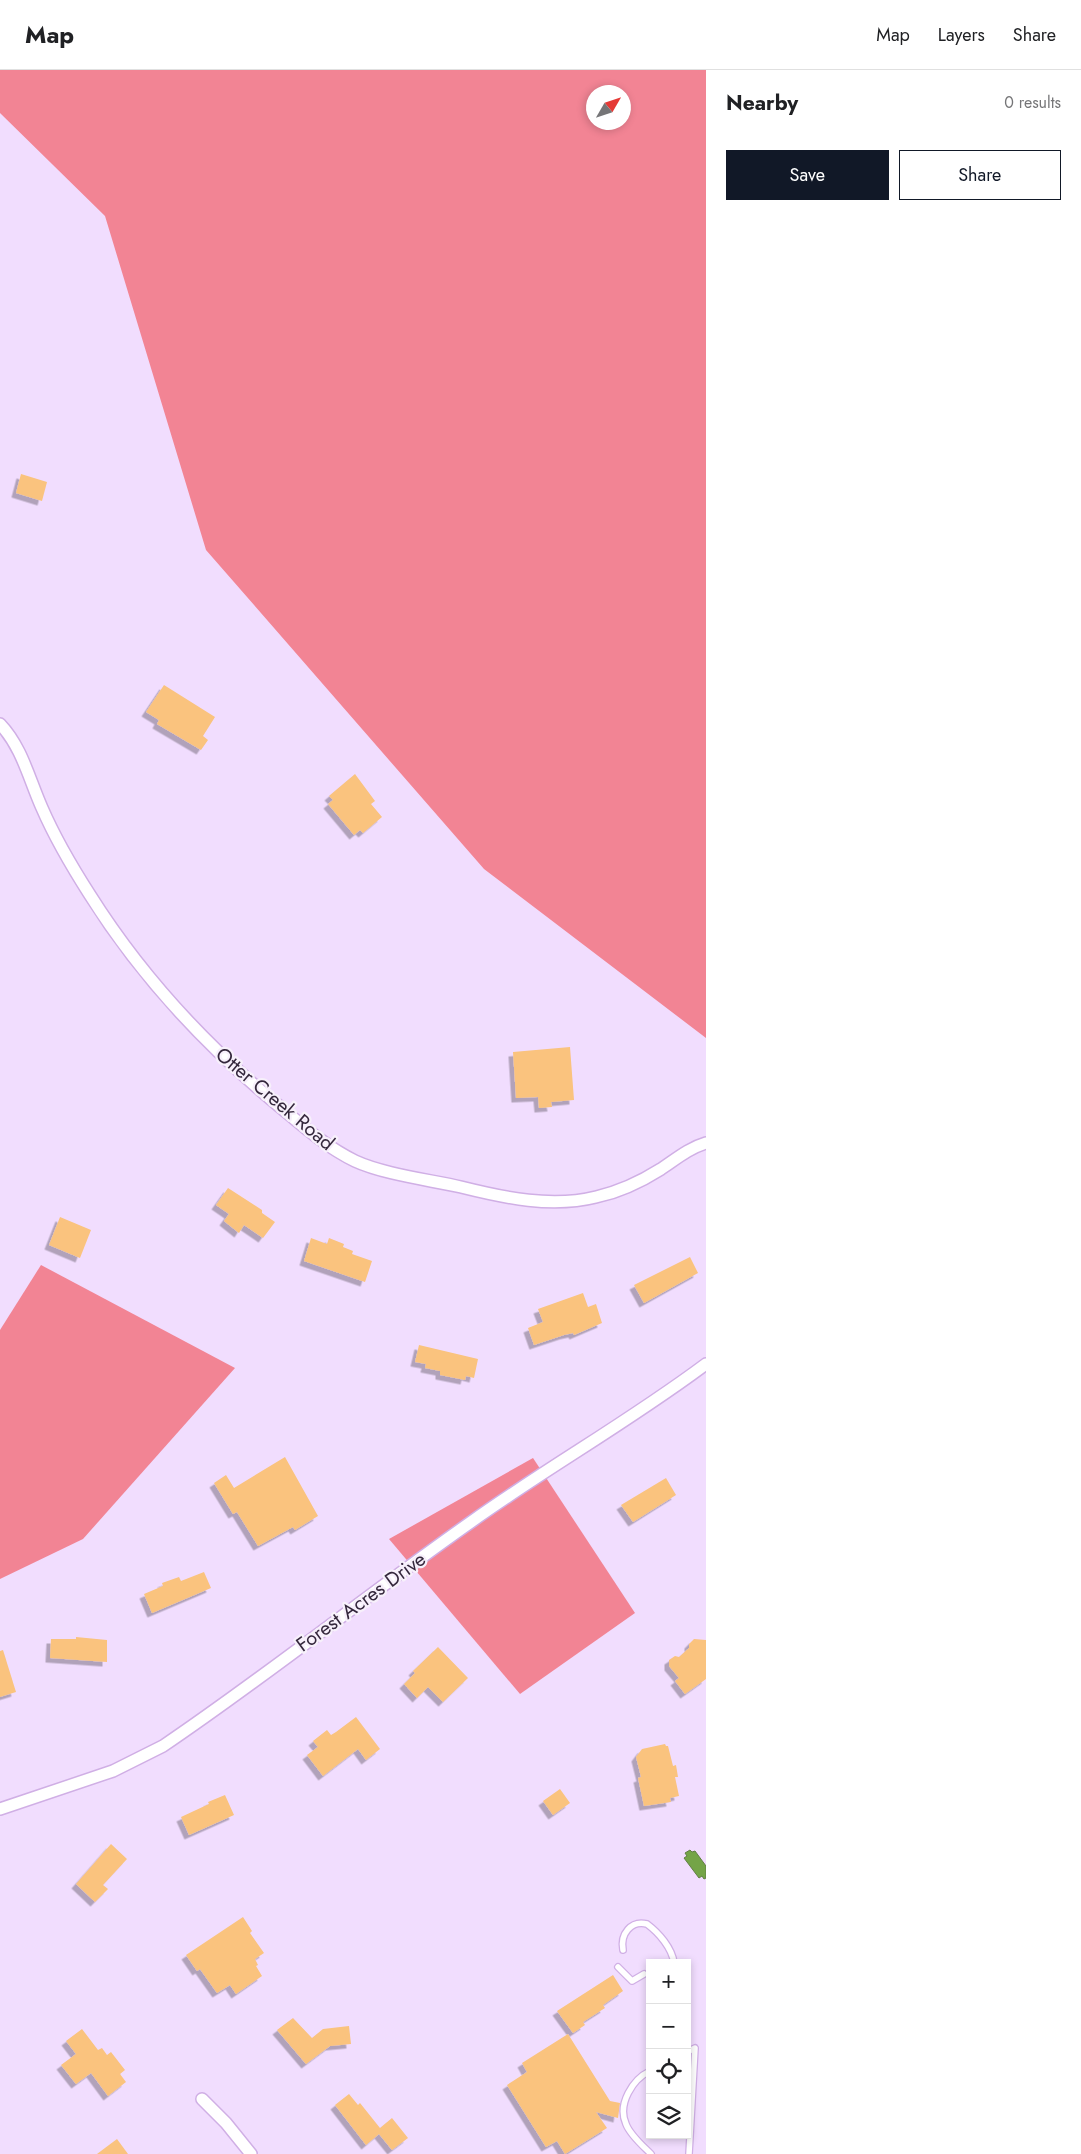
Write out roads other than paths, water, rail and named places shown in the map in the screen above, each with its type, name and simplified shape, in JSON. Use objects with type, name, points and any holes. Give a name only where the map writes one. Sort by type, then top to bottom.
[{"type":"street","name":"Otter Creek Road","points":[[0,724],[16,746],[45,814],[73,867],[115,934],[146,975],[181,1015],[235,1069],[317,1138],[338,1152],[376,1168],[470,1190],[513,1198],[559,1202],[597,1197],[620,1190],[656,1172],[690,1149],[706,1143]]},
{"type":"street","name":"Forest Acres Drive","points":[[0,1809],[113,1771],[163,1746],[470,1522],[543,1472],[645,1408],[706,1364]]},
{"type":"street","points":[[202,2099],[226,2123],[251,2154]]},
{"type":"lane","points":[[623,1950],[622,1939],[625,1932],[636,1924],[647,1924],[660,1935],[673,1959]]},
{"type":"lane","points":[[618,1967],[632,1982],[644,1974]]},
{"type":"lane","points":[[689,2154],[695,2048],[691,2050]]},
{"type":"lane","points":[[646,2074],[632,2085],[625,2107],[624,2118],[628,2128],[652,2154]]}]
